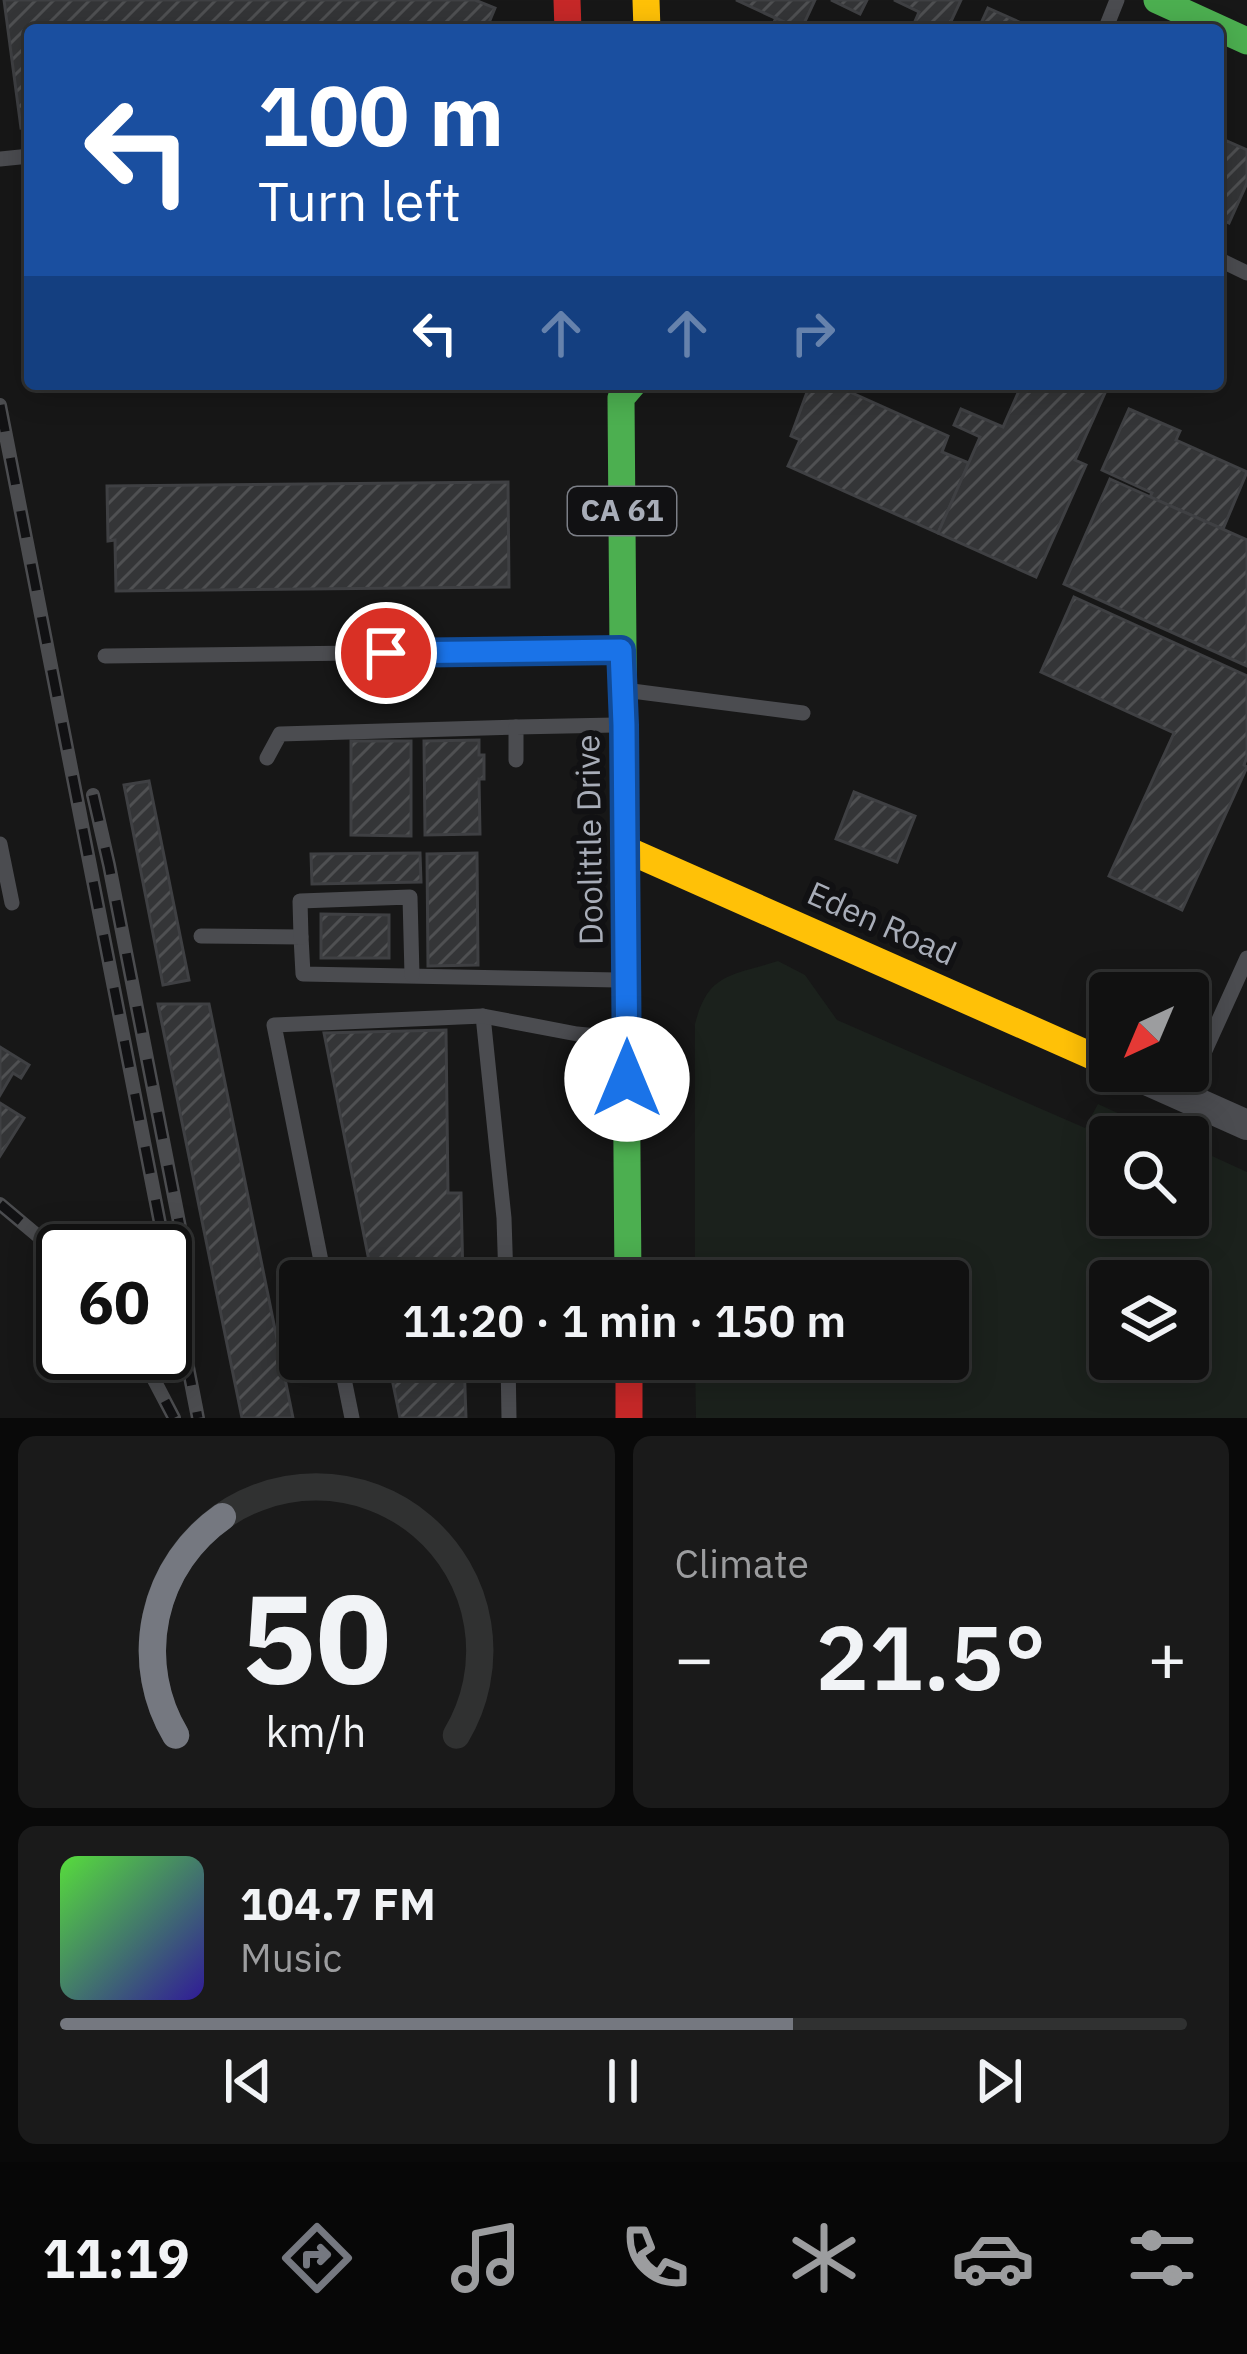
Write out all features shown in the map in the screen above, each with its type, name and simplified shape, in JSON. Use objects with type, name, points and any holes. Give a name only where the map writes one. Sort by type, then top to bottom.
[{"type":"main road","points":[[1157,0],[1210,24]]},
{"type":"main road","name":"Doolittle Drive","points":[[620,390],[628,1260]]},
{"type":"main road","name":"Eden Road","points":[[626,849],[1089,1055]]},
{"type":"main road","points":[[629,1380],[629,1418]]},
{"type":"street","points":[[1173,1092],[1247,1126]]},
{"type":"lane","points":[[105,656],[621,650]]},
{"type":"lane","points":[[623,689],[802,713]]},
{"type":"lane","points":[[267,758],[280,734],[624,725]]},
{"type":"lane","points":[[516,728],[517,760]]},
{"type":"lane","points":[[0,844],[12,903]]},
{"type":"lane","points":[[412,975],[410,896],[300,901],[303,974],[627,980]]},
{"type":"lane","points":[[201,936],[301,937]]},
{"type":"lane","points":[[1184,1097],[1247,958]]},
{"type":"lane","points":[[483,1016],[505,1260]]},
{"type":"lane","points":[[321,1260],[274,1025],[483,1016],[627,1039]]},
{"type":"lane","points":[[344,1380],[352,1418]]},
{"type":"lane","points":[[508,1380],[509,1418]]},
{"type":"shaded area","points":[[778,961],[805,975],[837,1020],[1085,1128],[1089,1121],[1089,1236],[1209,1236],[1209,1155],[1247,1172],[1247,1418],[696,1418],[695,1380],[969,1380],[969,1260],[695,1260],[695,1024],[707,994],[735,974]]},
{"type":"shaded area","points":[[1098,1104],[1124,1116],[1092,1116]]},
{"type":"building","points":[[4,0],[475,0],[495,8],[488,24],[24,24],[21,128]]},
{"type":"building","points":[[736,0],[815,0],[804,24],[788,24]]},
{"type":"building","points":[[831,0],[867,0],[860,14]]},
{"type":"building","points":[[894,0],[961,0],[950,24],[914,24],[919,12]]},
{"type":"building","points":[[988,8],[1024,24],[981,24]]},
{"type":"building","points":[[1224,140],[1247,150],[1247,183],[1229,223],[1224,221]]},
{"type":"building","points":[[808,390],[845,390],[948,436],[942,452],[969,463],[938,533],[788,466],[800,440],[791,436]]},
{"type":"building","points":[[1019,390],[1106,390],[1075,460],[1086,465],[1036,577],[938,533],[980,437],[954,425],[961,409],[1003,427]]},
{"type":"building","points":[[1129,409],[1180,431],[1176,440],[1247,472],[1223,529],[1102,470]]},
{"type":"building","points":[[1110,479],[1247,540],[1247,666],[1064,584]]},
{"type":"building","points":[[508,482],[509,587],[116,591],[115,540],[108,541],[107,486]]},
{"type":"building","points":[[1074,597],[1247,676],[1247,767],[1182,910],[1109,876],[1174,733],[1041,672]]},
{"type":"building","points":[[479,740],[479,755],[484,755],[484,779],[479,779],[480,834],[425,835],[424,741]]},
{"type":"building","points":[[351,741],[411,741],[411,836],[351,835]]},
{"type":"building","points":[[149,781],[189,980],[163,985],[124,785]]},
{"type":"building","points":[[854,792],[915,816],[897,862],[836,839]]},
{"type":"building","points":[[420,853],[421,882],[312,884],[311,854]]},
{"type":"building","points":[[477,853],[478,965],[428,966],[427,854]]},
{"type":"building","points":[[321,914],[389,915],[389,958],[321,958]]},
{"type":"building","points":[[158,1004],[209,1004],[279,1349],[279,1380],[285,1380],[293,1418],[242,1418]]},
{"type":"building","points":[[446,1030],[448,1193],[461,1193],[463,1260],[369,1260],[324,1033]]},
{"type":"building","points":[[0,1047],[29,1065],[21,1078],[13,1073],[0,1095]]},
{"type":"building","points":[[0,1103],[24,1118],[0,1156]]},
{"type":"building","points":[[392,1380],[465,1380],[466,1418],[400,1418]]},
{"type":"railway","points":[[0,405],[198,1418]]},
{"type":"railway","points":[[93,795],[179,1224]]},
{"type":"railway","points":[[0,1204],[36,1234]]},
{"type":"railway","points":[[154,1380],[174,1418]]},
{"type":"traffic: fast","points":[[1157,0],[1210,24]]},
{"type":"traffic: fast","points":[[1224,31],[1247,41]]},
{"type":"traffic: fast","points":[[628,390],[621,398],[628,1260]]},
{"type":"traffic: slow","points":[[646,0],[647,24]]},
{"type":"traffic: slow","points":[[625,849],[1089,1055]]},
{"type":"traffic: jam","points":[[567,0],[568,24]]},
{"type":"traffic: jam","points":[[629,1380],[629,1418]]},
{"type":"route","points":[[386,653],[621,650],[627,1079]]}]
